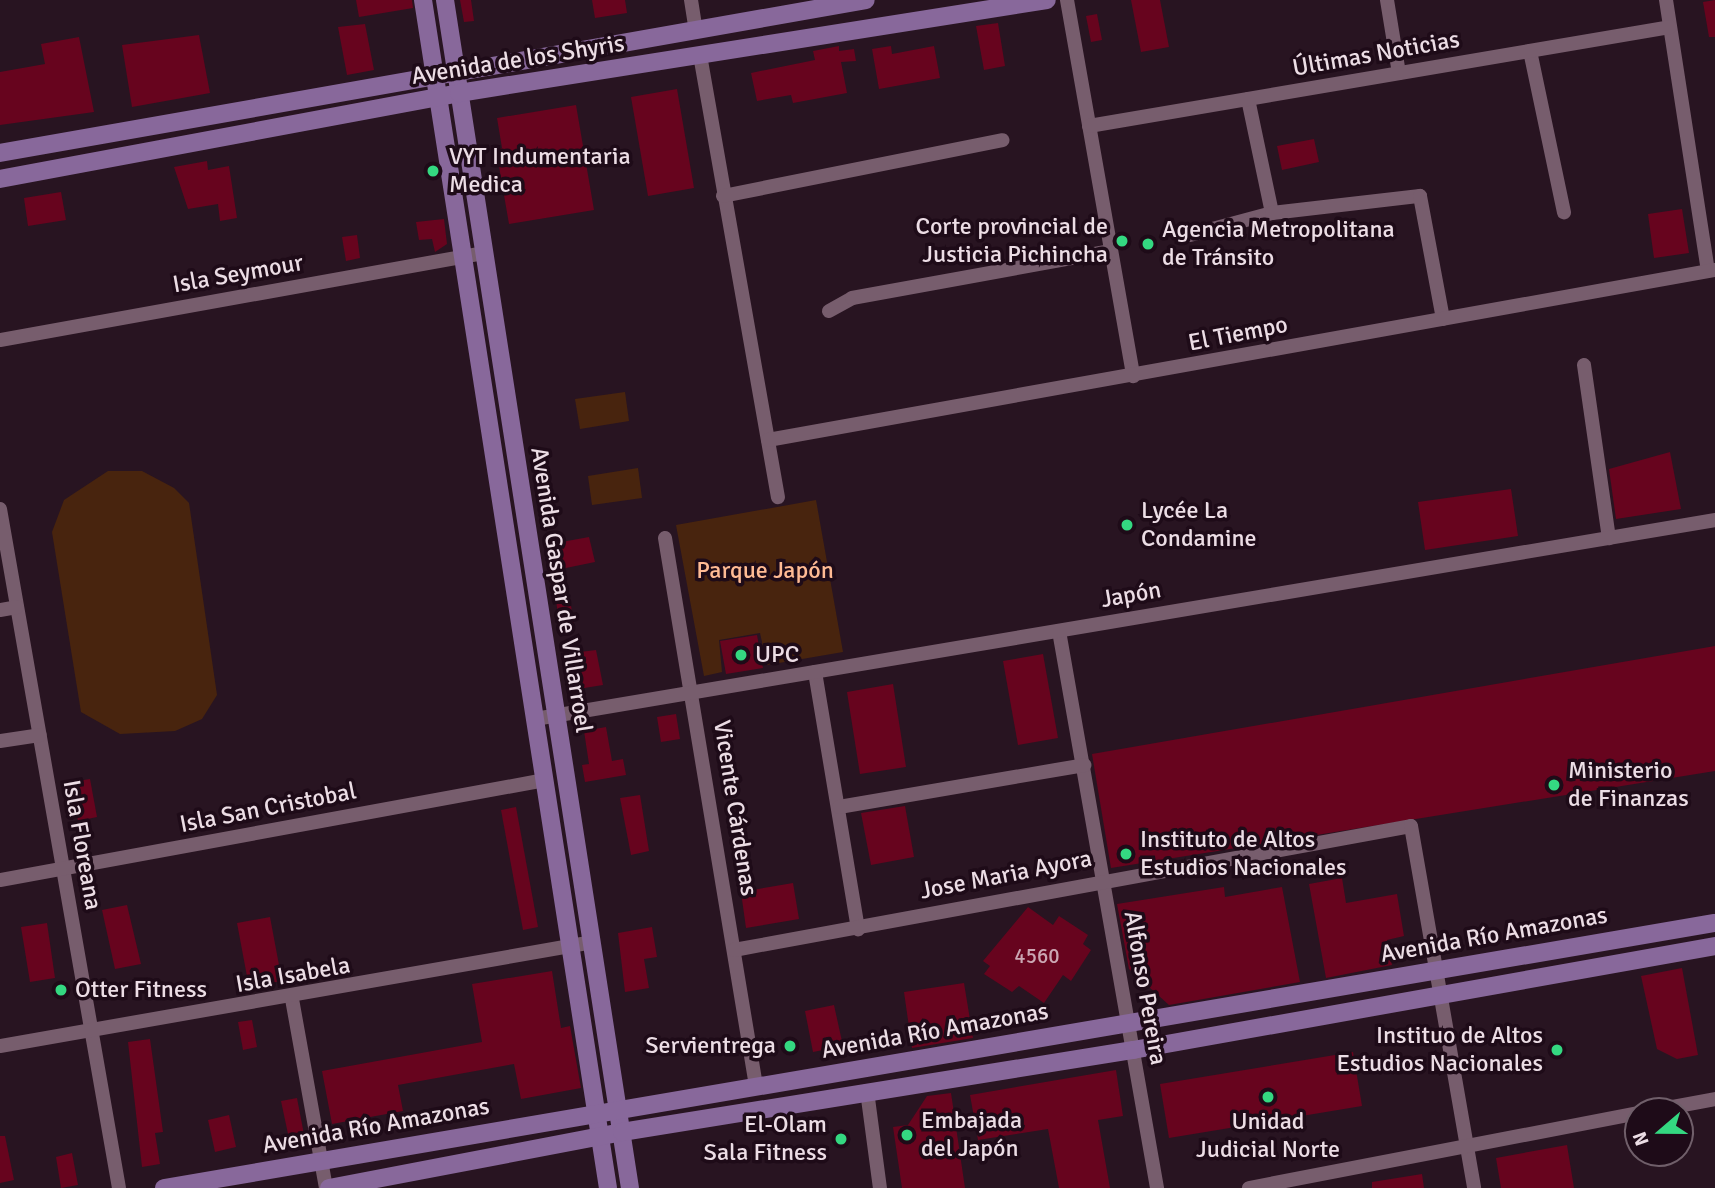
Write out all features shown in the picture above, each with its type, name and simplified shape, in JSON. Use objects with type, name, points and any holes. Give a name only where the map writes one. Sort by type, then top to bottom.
[{"type":"main road","name":"Avenida Gaspar de Villarroel","points":[[423,0],[608,1188]]},
{"type":"main road","name":"Avenida Gaspar de Villarroel","points":[[444,0],[630,1188]]},
{"type":"main road","name":"Avenida de los Shyris","points":[[0,153],[866,0]]},
{"type":"main road","name":"Avenida de los Shyris","points":[[0,179],[459,93],[1047,0]]},
{"type":"main road","points":[[499,492],[520,486]]},
{"type":"main road","name":"Avenida Río Amazonas","points":[[164,1188],[596,1111],[1715,923]]},
{"type":"main road","name":"Avenida Río Amazonas","points":[[327,1188],[622,1132],[1133,1050],[1715,946]]},
{"type":"street","points":[[691,0],[696,30]]},
{"type":"street","points":[[1067,0],[1133,376]]},
{"type":"street","points":[[1387,0],[1399,73]]},
{"type":"street","points":[[1666,0],[1712,271]]},
{"type":"street","name":"Últimas Noticias","points":[[1089,126],[1670,27]]},
{"type":"street","points":[[1530,51],[1564,212]]},
{"type":"street","points":[[700,55],[778,497]]},
{"type":"street","points":[[1248,99],[1272,212]]},
{"type":"street","points":[[723,196],[1002,140]]},
{"type":"street","points":[[1190,235],[1272,212],[1420,196],[1443,319]]},
{"type":"street","points":[[829,311],[852,298],[1110,251]]},
{"type":"street","name":"Isla Seymour","points":[[0,340],[483,253]]},
{"type":"street","name":"El Tiempo","points":[[768,440],[1712,271]]},
{"type":"street","points":[[1584,365],[1609,538]]},
{"type":"street","name":"Isla Floreana","points":[[0,509],[119,1188]]},
{"type":"street","name":"Japón","points":[[536,719],[1715,520]]},
{"type":"street","name":"Vicente Cárdenas","points":[[665,538],[693,693],[756,1086]]},
{"type":"street","points":[[0,610],[17,607]]},
{"type":"street","name":"Alfonso Pereira","points":[[1059,631],[1157,1188]]},
{"type":"street","points":[[815,672],[858,929]]},
{"type":"street","points":[[0,741],[40,735]]},
{"type":"street","points":[[839,807],[1084,765]]},
{"type":"street","name":"Isla San Cristobal","points":[[0,880],[545,780]]},
{"type":"street","name":"Jose Maria Ayora","points":[[734,950],[858,929],[1103,879],[1411,826],[1436,970]]},
{"type":"street","name":"Isla Isabela","points":[[0,1046],[292,999],[593,942]]},
{"type":"street","points":[[1436,970],[1474,1188]]},
{"type":"street","points":[[292,999],[327,1188]]},
{"type":"street","points":[[867,1091],[880,1188]]},
{"type":"street","points":[[1694,1103],[1715,1099]]},
{"type":"street","points":[[1249,1188],[1624,1117]]},
{"type":"green space","points":[[625,392],[629,421],[580,429],[575,399]]},
{"type":"green space","points":[[638,468],[642,498],[592,505],[588,476]]},
{"type":"green space","points":[[108,471],[142,471],[174,488],[189,503],[217,695],[202,719],[175,731],[120,734],[81,712],[52,532],[64,500]]},
{"type":"green space","name":"Parque Japón","points":[[816,500],[843,652],[767,665],[760,633],[719,640],[722,672],[704,676],[676,525]]},
{"type":"building","points":[[356,0],[412,0],[413,8],[359,17]]},
{"type":"building","points":[[460,0],[471,0],[474,21],[464,22]]},
{"type":"building","points":[[592,0],[625,0],[627,13],[595,18]]},
{"type":"building","points":[[1131,0],[1160,0],[1169,47],[1141,52]]},
{"type":"building","points":[[1715,0],[1715,37],[1709,37],[1703,2]]},
{"type":"building","points":[[1097,14],[1102,40],[1091,42],[1086,16]]},
{"type":"building","points":[[998,23],[1005,66],[984,70],[976,26]]},
{"type":"building","points":[[365,24],[374,70],[347,75],[338,27]]},
{"type":"building","points":[[199,35],[210,93],[132,107],[122,45]]},
{"type":"building","points":[[79,37],[94,112],[0,125],[0,72],[45,64],[41,44]]},
{"type":"building","points":[[839,46],[839,51],[854,49],[856,61],[841,62],[847,93],[793,103],[791,95],[757,101],[751,73],[815,60],[813,51]]},
{"type":"building","points":[[891,46],[892,54],[934,46],[940,78],[879,89],[872,49]]},
{"type":"building","points":[[677,89],[694,188],[648,196],[631,97]]},
{"type":"building","points":[[576,105],[594,210],[509,224],[496,149],[502,148],[497,118]]},
{"type":"building","points":[[1314,139],[1319,162],[1282,170],[1277,146]]},
{"type":"building","points":[[207,161],[208,170],[229,166],[237,218],[220,221],[218,204],[188,209],[174,167]]},
{"type":"building","points":[[61,192],[66,220],[28,226],[24,198]]},
{"type":"building","points":[[1682,209],[1689,253],[1654,258],[1648,214]]},
{"type":"building","points":[[444,219],[447,244],[435,252],[432,239],[419,240],[416,222]]},
{"type":"building","points":[[357,235],[360,258],[346,261],[342,237]]},
{"type":"building","points":[[1670,452],[1681,509],[1616,519],[1609,469]]},
{"type":"building","points":[[1511,489],[1518,536],[1425,550],[1418,502]]},
{"type":"building","points":[[589,537],[595,562],[561,569],[556,543]]},
{"type":"building","points":[[570,599],[574,625],[560,627],[556,601]]},
{"type":"building","name":"UPC","points":[[757,635],[763,668],[726,674],[720,641]]},
{"type":"building","points":[[1715,646],[1715,771],[1111,868],[1092,754]]},
{"type":"building","points":[[596,650],[603,685],[578,689],[572,653]]},
{"type":"building","points":[[1043,654],[1058,738],[1018,745],[1003,661]]},
{"type":"building","points":[[893,684],[906,767],[860,774],[847,692]]},
{"type":"building","points":[[676,714],[680,739],[661,742],[657,717]]},
{"type":"building","points":[[606,727],[612,761],[623,759],[626,775],[585,782],[582,765],[589,764],[584,731]]},
{"type":"building","points":[[90,779],[97,817],[78,821],[71,782]]},
{"type":"building","points":[[640,795],[649,851],[631,855],[620,798]]},
{"type":"building","points":[[905,806],[914,857],[871,865],[861,813]]},
{"type":"building","points":[[516,807],[538,927],[523,930],[501,810]]},
{"type":"building","points":[[1342,878],[1346,903],[1397,894],[1404,936],[1387,940],[1392,965],[1326,978],[1309,884]]},
{"type":"building","points":[[793,883],[799,919],[746,928],[741,892]]},
{"type":"building","points":[[1224,887],[1225,897],[1282,887],[1300,982],[1169,1005],[1129,969],[1117,904]]},
{"type":"building","points":[[127,905],[141,964],[115,969],[102,910]]},
{"type":"building","points":[[1028,907],[1053,925],[1059,916],[1088,935],[1083,944],[1091,950],[1071,981],[1063,975],[1044,1003],[1019,986],[1012,992],[984,974],[990,966],[983,961]]},
{"type":"building","points":[[270,917],[282,981],[249,987],[237,923]]},
{"type":"building","points":[[47,923],[55,978],[30,982],[21,927]]},
{"type":"building","points":[[652,927],[657,957],[644,959],[649,988],[625,992],[618,933]]},
{"type":"building","points":[[1682,968],[1698,1055],[1677,1059],[1657,1049],[1641,976]]},
{"type":"building","points":[[552,971],[561,1028],[570,1026],[581,1088],[521,1099],[514,1064],[398,1085],[403,1111],[332,1124],[322,1071],[482,1042],[472,984]]},
{"type":"building","points":[[964,983],[973,1038],[912,1048],[904,992]]},
{"type":"building","points":[[834,1005],[843,1046],[813,1052],[805,1011]]},
{"type":"building","points":[[252,1020],[257,1047],[243,1050],[238,1022]]},
{"type":"building","points":[[150,1039],[163,1132],[155,1133],[160,1164],[142,1167],[128,1042]]},
{"type":"building","name":"Unidad Judicial Norte","points":[[1353,1052],[1362,1106],[1169,1138],[1160,1084]]},
{"type":"building","points":[[1116,1070],[1123,1116],[1098,1120],[1110,1188],[1059,1188],[1048,1129],[978,1140],[970,1095]]},
{"type":"building","points":[[951,1093],[965,1188],[902,1188],[893,1127],[908,1125],[927,1096]]},
{"type":"building","points":[[297,1098],[306,1145],[291,1148],[281,1101]]},
{"type":"building","points":[[229,1115],[236,1147],[215,1152],[208,1120]]},
{"type":"building","points":[[0,1136],[5,1136],[14,1180],[0,1183]]},
{"type":"building","points":[[1567,1145],[1574,1188],[1501,1188],[1496,1158]]},
{"type":"building","points":[[72,1153],[78,1185],[61,1188],[56,1157]]},
{"type":"building","points":[[1422,1174],[1424,1188],[1372,1188],[1372,1182]]},
{"type":"place","name":"VYT Indumentaria Medica","points":[[433,171]]},
{"type":"place","name":"Corte provincial de Justicia Pichincha","points":[[1122,241]]},
{"type":"place","name":"Agencia Metropolitana de Tránsito","points":[[1148,244]]},
{"type":"place","name":"Lycée La Condamine","points":[[1127,525]]},
{"type":"place","name":"UPC","points":[[741,655]]},
{"type":"place","name":"Ministerio de Finanzas","points":[[1554,785]]},
{"type":"place","name":"Instituto de Altos Estudios Nacionales","points":[[1126,854]]},
{"type":"place","name":"Otter Fitness","points":[[61,990]]},
{"type":"place","name":"Servientrega","points":[[790,1046]]},
{"type":"place","name":"Instituo de Altos Estudios Nacionales","points":[[1557,1050]]},
{"type":"place","name":"Unidad Judicial Norte","points":[[1268,1097]]},
{"type":"place","name":"Embajada del Japón","points":[[907,1135]]},
{"type":"place","name":"El-Olam Sala Fitness","points":[[841,1139]]}]
